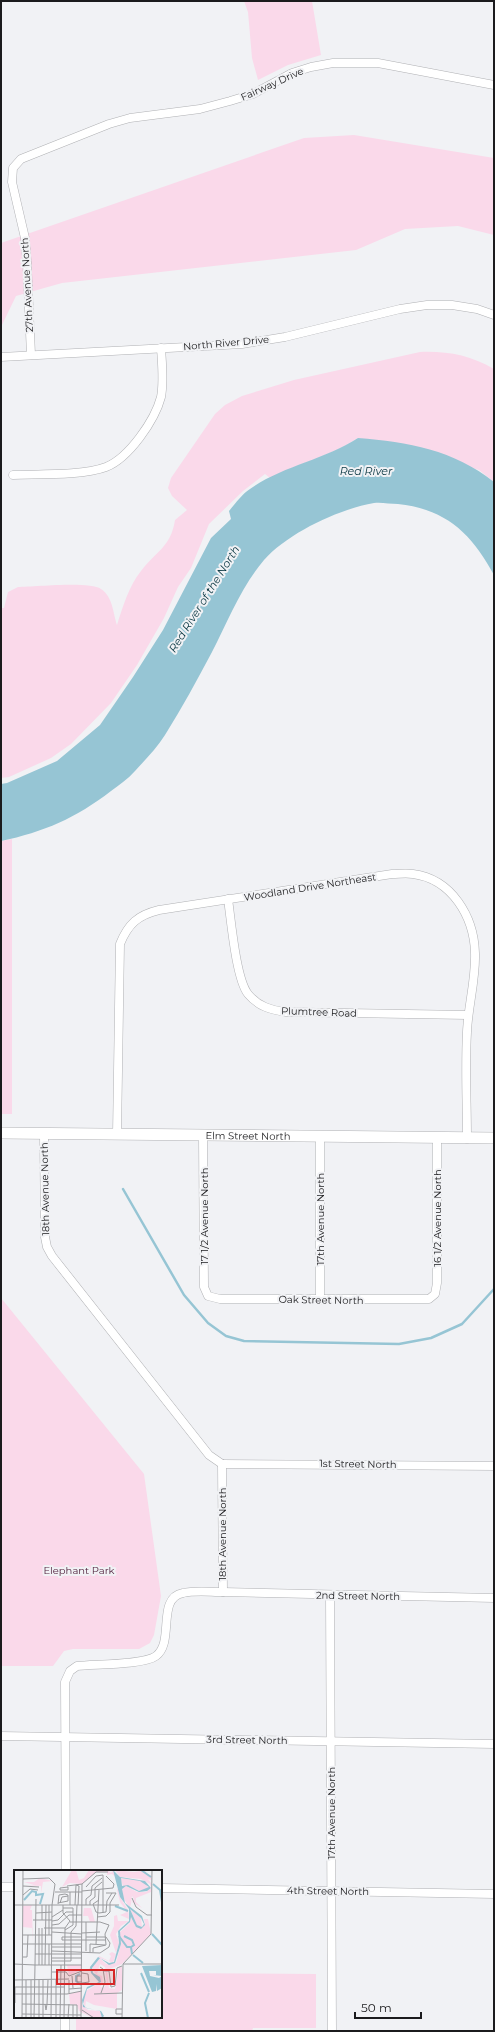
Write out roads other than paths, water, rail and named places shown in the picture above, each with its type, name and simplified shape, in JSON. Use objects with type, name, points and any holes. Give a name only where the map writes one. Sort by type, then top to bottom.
[{"type":"street","name":"Fairway Drive","points":[[13,168],[21,159],[109,124],[130,118],[200,109],[230,101],[253,94],[292,73],[311,67],[348,62],[378,63],[494,85]]},
{"type":"street","name":"27th Avenue North","points":[[13,168],[12,182],[25,238],[31,355]]},
{"type":"street","name":"North River Drive","points":[[1,357],[242,344],[264,341],[427,305],[452,304],[477,309],[494,315]]},
{"type":"street","points":[[13,475],[88,471],[106,467],[122,458],[156,413],[161,396],[163,379],[161,348]]},
{"type":"street","name":"Woodland Drive Northeast","points":[[117,1135],[120,944],[126,930],[135,919],[146,913],[228,899],[392,874],[413,874],[430,879],[446,888],[458,901],[474,934],[476,955],[468,1015],[467,1139]]},
{"type":"street","name":"Plumtree Road","points":[[228,899],[240,973],[247,992],[258,1004],[270,1010],[286,1012],[468,1015]]},
{"type":"street","name":"Elm Street North","points":[[1,1133],[44,1135],[320,1138],[494,1138]]},
{"type":"street","name":"18th Avenue North","points":[[44,1135],[46,1247],[204,1449],[222,1464],[223,1592],[183,1592],[172,1598],[169,1605],[165,1641],[156,1657],[144,1662],[77,1666],[70,1671],[65,1682],[66,1870]]},
{"type":"street","name":"17 1/2 Avenue North","points":[[203,1136],[204,1287],[208,1296]]},
{"type":"street","name":"17th Avenue North","points":[[320,1138],[320,1300]]},
{"type":"street","name":"16 1/2 Avenue North","points":[[433,1297],[437,1283],[437,1139]]},
{"type":"street","name":"Oak Street North","points":[[208,1296],[216,1298],[423,1301],[433,1297]]},
{"type":"street","name":"1st Street North","points":[[222,1464],[494,1466]]},
{"type":"street","name":"2nd Street North","points":[[223,1592],[494,1598]]},
{"type":"street","name":"17th Avenue North","points":[[330,1595],[332,2031]]},
{"type":"street","name":"3rd Street North","points":[[1,1736],[494,1744]]},
{"type":"street","points":[[1,1887],[14,1887]]},
{"type":"street","name":"4th Street North","points":[[162,1888],[494,1894]]},
{"type":"street","points":[[65,2018],[65,2031]]},
{"type":"water","name":"Red River","points":[[358,438],[412,445],[447,455],[479,471],[494,482],[494,575],[486,560],[476,547],[456,526],[430,511],[415,507],[380,503],[360,506],[330,517],[300,532],[274,550],[264,560],[248,581],[212,652],[165,735],[151,754],[132,774],[98,801],[59,823],[31,833],[1,841],[1,784],[7,783],[57,761],[100,725],[163,630],[211,538],[231,519],[229,511],[239,499],[247,491],[262,481],[345,446]]},
{"type":"waterway","points":[[123,1189],[184,1295],[208,1323],[226,1336],[244,1341],[399,1344],[431,1338],[462,1324],[494,1289]]},
{"type":"water label","name":"Red River of the North","points":[[204,599]]},
{"type":"park label","name":"Elephant Park","points":[[79,1570]]}]
